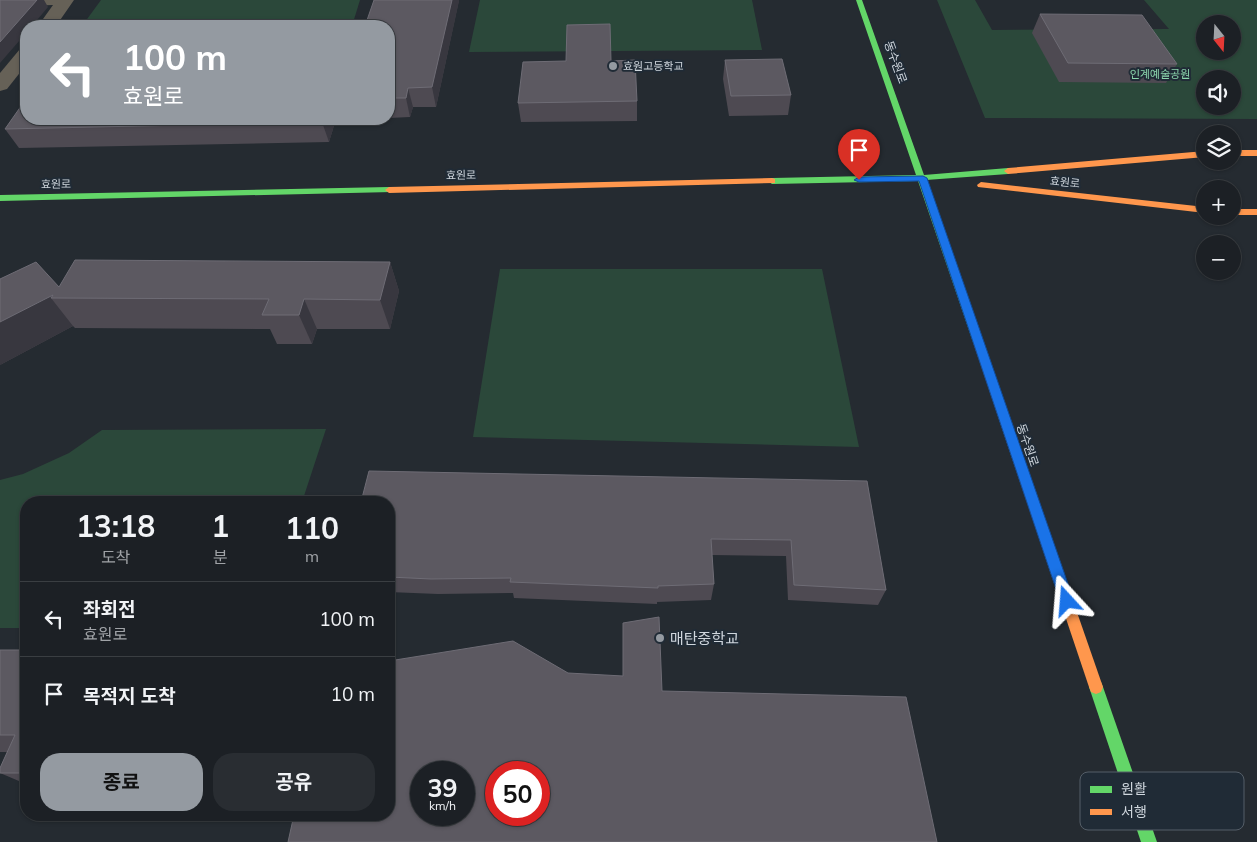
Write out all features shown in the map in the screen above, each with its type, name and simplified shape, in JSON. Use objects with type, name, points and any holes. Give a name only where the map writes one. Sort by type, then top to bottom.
[{"type":"street","points":[[0,2],[66,0]]},
{"type":"street","points":[[51,20],[66,0]]},
{"type":"street","name":"동수원로","points":[[859,0],[923,178],[1125,772]]},
{"type":"street","points":[[0,85],[15,60]]},
{"type":"street","points":[[1241,153],[1257,153]]},
{"type":"street","name":"효원로","points":[[0,198],[923,178],[1196,155]]},
{"type":"street","name":"효원로","points":[[923,178],[1196,209]]},
{"type":"street","points":[[1241,212],[1257,212]]},
{"type":"street","name":"동수원로","points":[[1145,830],[1149,842]]},
{"type":"green space","points":[[101,0],[360,0],[354,20],[86,20]]},
{"type":"green space","points":[[480,0],[752,0],[762,50],[469,52]]},
{"type":"green space","name":"인계예술공원","points":[[937,0],[975,0],[992,30],[1169,29],[1144,0],[1257,0],[1257,119],[985,118]]},
{"type":"green space","points":[[500,269],[822,269],[859,447],[473,437]]},
{"type":"green space","points":[[326,429],[304,496],[20,496],[20,628],[0,628],[0,480],[23,474],[69,453],[102,430]]},
{"type":"building","points":[[0,0],[37,0],[0,42]]},
{"type":"building","points":[[374,0],[452,0],[432,87],[408,88],[406,98],[395,98],[395,20],[367,20]]},
{"type":"building","points":[[1040,14],[1142,15],[1177,64],[1068,63]]},
{"type":"building","points":[[610,24],[611,61],[635,60],[637,101],[518,103],[523,62],[566,61],[567,25]]},
{"type":"building","points":[[782,59],[791,95],[731,96],[725,60]]},
{"type":"building","points":[[20,108],[20,125],[186,125],[5,129]]},
{"type":"building","points":[[75,260],[390,262],[380,300],[304,299],[299,315],[262,315],[269,299],[51,298],[53,295],[0,322],[0,279],[36,262],[59,287]]},
{"type":"building","points":[[369,471],[867,481],[886,590],[794,585],[791,540],[711,539],[714,584],[658,586],[658,588],[510,582],[511,578],[395,577],[395,496],[363,496]]},
{"type":"building","points":[[659,617],[662,691],[906,697],[937,842],[288,842],[293,821],[395,821],[395,660],[513,641],[568,673],[623,676],[623,623]]},
{"type":"building","points":[[0,650],[20,650],[20,773],[0,773],[0,768],[15,735],[0,735]]},
{"type":"traffic: fast","points":[[859,0],[978,342]]},
{"type":"traffic: fast","points":[[772,181],[923,178],[1008,171]]},
{"type":"traffic: fast","points":[[0,198],[389,190]]},
{"type":"traffic: fast","points":[[1096,687],[1125,772]]},
{"type":"traffic: fast","points":[[1145,830],[1149,842]]},
{"type":"traffic: slow","points":[[1241,153],[1257,153]]},
{"type":"traffic: slow","points":[[1008,171],[1196,155]]},
{"type":"traffic: slow","points":[[389,190],[772,181]]},
{"type":"traffic: slow","points":[[981,185],[1196,209]]},
{"type":"traffic: slow","points":[[1241,212],[1257,212]]},
{"type":"traffic: slow","points":[[978,342],[1096,687]]},
{"type":"place","name":"효원고등학교","points":[[613,66]]},
{"type":"place","name":"매탄중학교","points":[[660,638]]},
{"type":"route","points":[[859,180],[923,178],[1067,601]]}]
